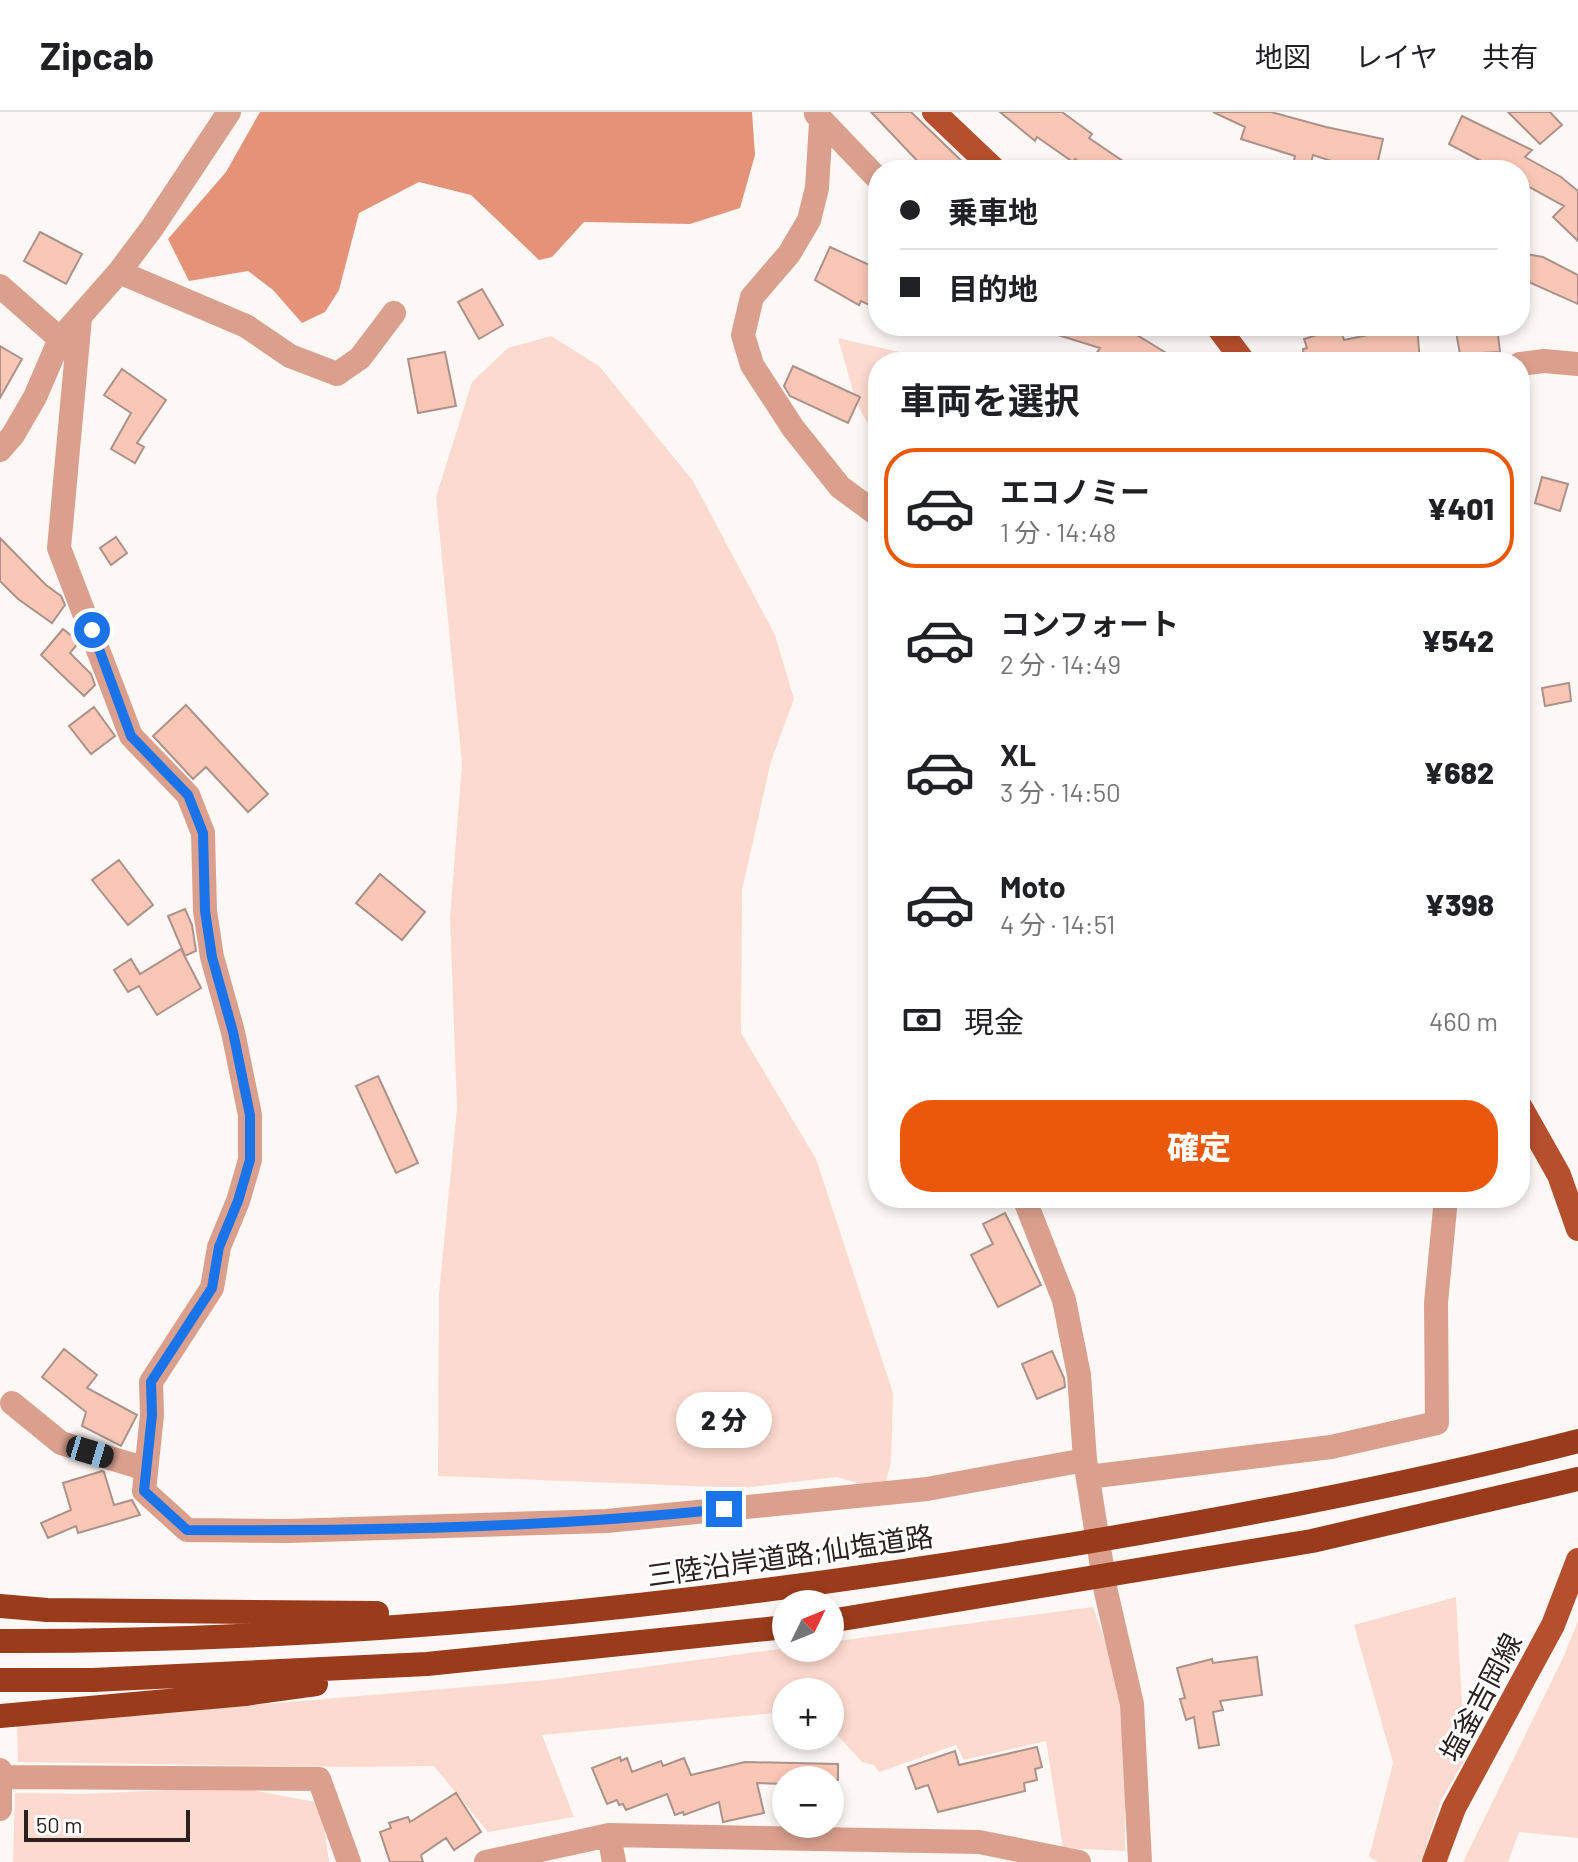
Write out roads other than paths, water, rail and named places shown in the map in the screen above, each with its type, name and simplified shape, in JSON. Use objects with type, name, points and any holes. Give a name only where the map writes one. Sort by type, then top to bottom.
[{"type":"highway","name":"三陸沿岸道路;仙塩道路","points":[[0,1641],[262,1635],[600,1610],[859,1579],[1301,1504],[1570,1443]]},
{"type":"highway","points":[[844,1619],[1312,1541],[1571,1481]]},
{"type":"highway","points":[[0,1606],[47,1610],[276,1614],[600,1610]]},
{"type":"highway","points":[[0,1680],[93,1680],[369,1667],[772,1628]]},
{"type":"highway","points":[[0,1716],[245,1694],[620,1644]]},
{"type":"main road","points":[[934,112],[984,160]]},
{"type":"main road","points":[[1530,1124],[1559,1175],[1578,1229]]},
{"type":"main road","name":"塩釜吉岡線","points":[[1434,1862],[1454,1808],[1553,1625],[1578,1560]]},
{"type":"street","points":[[0,450],[13,435],[35,397],[60,339],[119,272],[185,182],[229,112]]},
{"type":"street","points":[[818,117],[868,169]]},
{"type":"street","points":[[818,117],[817,188],[809,220],[789,254],[752,297],[743,335],[752,365],[793,428],[840,487],[868,508]]},
{"type":"street","points":[[119,272],[246,326],[290,356],[337,374],[360,358],[394,313]]},
{"type":"street","points":[[0,286],[60,339]]},
{"type":"street","points":[[80,318],[59,548],[131,736],[188,795],[203,833],[205,911],[212,957],[233,1032],[250,1115],[250,1160],[238,1201],[219,1247],[212,1288],[151,1382],[152,1415],[144,1491],[187,1530],[288,1531],[607,1521],[1088,1476],[1331,1447],[1437,1423],[1436,1303],[1445,1208]]},
{"type":"street","points":[[1530,363],[1578,364]]},
{"type":"street","points":[[1028,1208],[1064,1300],[1079,1375],[1088,1476],[1106,1592],[1132,1704],[1140,1862]]},
{"type":"street","points":[[4,1403],[61,1443],[146,1469]]},
{"type":"street","points":[[0,1770],[0,1809]]},
{"type":"street","points":[[1,1777],[319,1779],[349,1862]]},
{"type":"street","points":[[609,1835],[614,1862]]},
{"type":"street","points":[[486,1862],[609,1835],[820,1851],[979,1842],[1008,1855],[1079,1862]]}]
